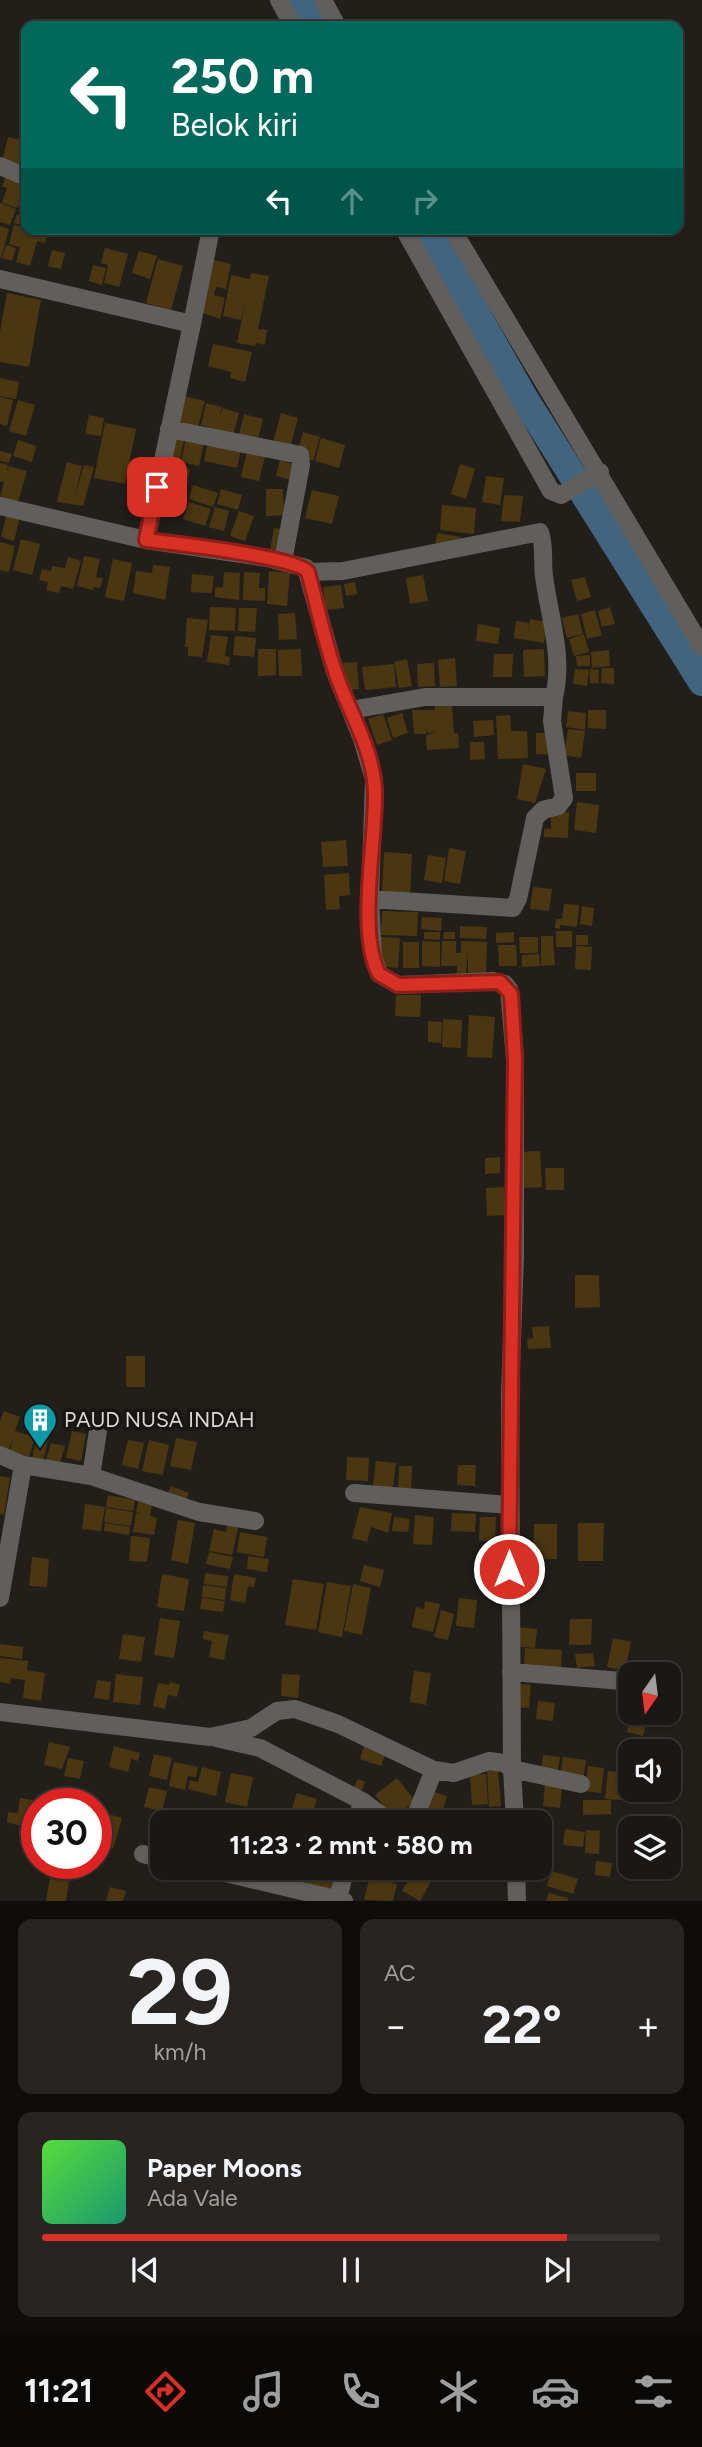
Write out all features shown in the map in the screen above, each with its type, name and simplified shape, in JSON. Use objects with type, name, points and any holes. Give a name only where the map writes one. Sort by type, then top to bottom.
[{"type":"street","points":[[279,0],[290,21]]},
{"type":"street","points":[[323,0],[334,21]]},
{"type":"street","points":[[0,166],[21,175]]},
{"type":"street","points":[[146,540],[210,235]]},
{"type":"street","points":[[407,235],[551,491],[561,495],[597,474]]},
{"type":"street","points":[[456,235],[702,647]]},
{"type":"street","points":[[0,279],[192,324]]},
{"type":"street","points":[[169,429],[300,455],[302,465],[283,561]]},
{"type":"street","points":[[0,506],[146,540],[301,565],[308,572],[335,672],[351,709],[374,779],[370,899],[373,956],[383,979],[398,985],[493,981],[505,985],[511,994],[515,1086],[509,1505],[514,1810]]},
{"type":"street","points":[[308,572],[343,571],[540,532],[557,649],[552,721],[563,772],[564,798],[558,806],[543,810],[535,818],[519,899],[513,908],[370,899]]},
{"type":"street","points":[[351,709],[425,697],[554,697]]},
{"type":"street","points":[[91,1476],[98,1431]]},
{"type":"street","points":[[0,1455],[23,1465],[91,1476],[179,1507],[255,1521]]},
{"type":"street","points":[[0,1598],[23,1465]]},
{"type":"street","points":[[354,1493],[509,1505]]},
{"type":"street","points":[[511,1672],[618,1681]]},
{"type":"street","points":[[210,1737],[251,1728],[278,1711],[295,1709],[338,1724],[434,1770],[454,1773],[489,1761],[504,1763],[512,1769],[581,1784]]},
{"type":"street","points":[[0,1712],[210,1737],[260,1748],[362,1801],[374,1810]]},
{"type":"street","points":[[418,1810],[434,1770]]},
{"type":"street","points":[[360,1810],[362,1801]]},
{"type":"street","points":[[143,1854],[150,1856]]},
{"type":"street","points":[[256,1880],[341,1900],[344,1880]]},
{"type":"street","points":[[516,1880],[517,1901]]},
{"type":"building","points":[[8,137],[21,140],[21,167],[2,162]]},
{"type":"building","points":[[6,176],[21,180],[18,208],[2,203],[7,188],[2,186]]},
{"type":"building","points":[[0,203],[16,209],[10,225],[0,222]]},
{"type":"building","points":[[21,211],[21,225],[14,223],[17,214],[20,215]]},
{"type":"building","points":[[14,225],[21,227],[21,235],[47,235],[45,243],[37,241],[30,266],[16,262],[20,247],[9,244]]},
{"type":"building","points":[[0,226],[9,229],[1,258],[0,258]]},
{"type":"building","points":[[6,245],[16,248],[12,261],[2,258]]},
{"type":"building","points":[[105,248],[128,254],[119,287],[104,283],[108,265],[101,263]]},
{"type":"building","points":[[52,250],[65,253],[61,269],[48,266]]},
{"type":"building","points":[[139,251],[157,256],[150,279],[132,273]]},
{"type":"building","points":[[205,258],[231,264],[226,289],[216,287],[214,295],[225,298],[220,319],[194,310]]},
{"type":"building","points":[[158,259],[183,266],[171,310],[146,303]]},
{"type":"building","points":[[93,265],[106,268],[102,285],[89,281]]},
{"type":"building","points":[[251,273],[269,276],[258,329],[267,330],[265,345],[237,343],[246,299],[241,320],[223,316],[231,275],[250,279]]},
{"type":"building","points":[[7,293],[41,300],[29,367],[0,362],[0,332]]},
{"type":"building","points":[[213,344],[252,352],[245,382],[230,378],[231,372],[208,366]]},
{"type":"building","points":[[0,378],[19,382],[16,399],[0,396]]},
{"type":"building","points":[[184,396],[205,401],[198,427],[177,422]]},
{"type":"building","points":[[0,397],[13,400],[7,426],[0,424]]},
{"type":"building","points":[[18,400],[35,405],[26,436],[9,431]]},
{"type":"building","points":[[206,403],[222,407],[220,415],[223,408],[239,413],[233,435],[201,425]]},
{"type":"building","points":[[281,413],[298,418],[291,444],[296,445],[272,446]]},
{"type":"building","points":[[244,414],[263,419],[258,439],[239,435]]},
{"type":"building","points":[[89,415],[104,418],[101,436],[85,434]]},
{"type":"building","points":[[105,423],[136,429],[125,484],[94,478]]},
{"type":"building","points":[[303,432],[320,437],[313,461],[296,456]]},
{"type":"building","points":[[171,436],[184,439],[180,459],[166,456]]},
{"type":"building","points":[[186,438],[204,442],[199,466],[181,462]]},
{"type":"building","points":[[321,438],[345,445],[339,468],[315,461]]},
{"type":"building","points":[[18,440],[36,446],[32,462],[13,456]]},
{"type":"building","points":[[208,441],[241,449],[237,468],[204,461]]},
{"type":"building","points":[[248,448],[266,452],[259,481],[241,477]]},
{"type":"building","points":[[0,451],[12,454],[9,463],[0,461]]},
{"type":"building","points":[[280,460],[302,467],[298,482],[276,476]]},
{"type":"building","points":[[67,462],[82,466],[74,500],[84,465],[94,467],[83,506],[57,502]]},
{"type":"building","points":[[0,463],[8,465],[6,473],[9,466],[27,471],[18,502],[0,497],[4,483],[0,481]]},
{"type":"building","points":[[460,464],[475,469],[466,499],[451,494]]},
{"type":"building","points":[[170,465],[190,469],[183,505],[156,500]]},
{"type":"building","points":[[486,476],[504,478],[500,505],[482,502]]},
{"type":"building","points":[[193,485],[218,493],[213,507],[189,499]]},
{"type":"building","points":[[221,489],[242,495],[238,510],[217,504]]},
{"type":"building","points":[[266,489],[283,489],[284,515],[266,516]]},
{"type":"building","points":[[312,490],[339,496],[332,524],[305,518]]},
{"type":"building","points":[[504,495],[523,496],[520,522],[501,521]]},
{"type":"building","points":[[189,502],[211,509],[205,526],[183,519]]},
{"type":"building","points":[[442,505],[476,508],[474,534],[440,530]]},
{"type":"building","points":[[215,507],[229,511],[224,531],[209,527]]},
{"type":"building","points":[[239,511],[254,516],[245,541],[230,536]]},
{"type":"building","points":[[7,513],[20,517],[14,541],[1,537]]},
{"type":"building","points":[[274,528],[296,531],[293,554],[270,551]]},
{"type":"building","points":[[437,533],[461,537],[459,550],[435,547]]},
{"type":"building","points":[[21,539],[40,544],[32,575],[13,570]]},
{"type":"building","points":[[0,542],[15,546],[9,572],[0,570]]},
{"type":"building","points":[[84,556],[100,559],[96,577],[103,578],[100,588],[94,587],[93,590],[77,586]]},
{"type":"building","points":[[68,557],[81,561],[73,589],[61,586],[59,593],[46,590],[48,582],[39,580],[42,569],[51,571],[52,566],[65,568]]},
{"type":"building","points":[[113,559],[132,563],[124,601],[105,597]]},
{"type":"building","points":[[153,565],[170,567],[165,600],[133,593],[136,571],[152,573]]},
{"type":"building","points":[[269,571],[290,573],[287,606],[267,604]]},
{"type":"building","points":[[224,572],[240,573],[239,600],[215,597],[215,587],[223,587]]},
{"type":"building","points":[[244,572],[260,573],[259,588],[265,588],[265,601],[243,600]]},
{"type":"building","points":[[192,574],[214,576],[212,593],[191,592]]},
{"type":"building","points":[[423,575],[428,601],[410,604],[406,578]]},
{"type":"building","points":[[585,577],[591,597],[577,601],[571,580]]},
{"type":"building","points":[[355,582],[357,594],[346,596],[344,584]]},
{"type":"building","points":[[341,585],[344,608],[326,610],[323,587]]},
{"type":"building","points":[[210,607],[236,608],[235,631],[209,630]]},
{"type":"building","points":[[610,607],[615,624],[602,627],[598,611]]},
{"type":"building","points":[[239,608],[257,608],[255,632],[238,631]]},
{"type":"building","points":[[595,610],[602,635],[587,639],[581,614]]},
{"type":"building","points":[[295,613],[297,639],[279,640],[278,614]]},
{"type":"building","points":[[578,614],[583,634],[567,638],[562,618]]},
{"type":"building","points":[[187,618],[208,620],[202,657],[188,656],[188,647],[185,647]]},
{"type":"building","points":[[530,619],[547,622],[544,643],[514,638],[516,621],[529,623],[528,633]]},
{"type":"building","points":[[478,624],[500,628],[498,644],[476,641]]},
{"type":"building","points":[[584,634],[589,652],[574,656],[569,639]]},
{"type":"building","points":[[211,635],[228,637],[225,656],[230,657],[229,665],[207,662]]},
{"type":"building","points":[[235,636],[256,638],[254,657],[233,655]]},
{"type":"building","points":[[258,649],[276,649],[276,675],[258,676]]},
{"type":"building","points":[[301,649],[302,676],[279,676],[278,650]]},
{"type":"building","points":[[544,649],[545,676],[524,677],[523,650]]},
{"type":"building","points":[[609,650],[610,666],[592,668],[591,652]]},
{"type":"building","points":[[494,654],[513,654],[512,677],[493,677]]},
{"type":"building","points":[[590,655],[590,666],[577,666],[576,656]]},
{"type":"building","points":[[455,658],[457,686],[440,687],[438,660]]},
{"type":"building","points":[[407,659],[412,686],[399,688],[394,662]]},
{"type":"building","points":[[357,662],[359,689],[345,690],[342,663]]},
{"type":"building","points":[[434,663],[435,686],[418,687],[417,664]]},
{"type":"building","points":[[394,664],[396,687],[365,690],[362,667]]},
{"type":"building","points":[[602,668],[614,668],[614,684],[601,683]]},
{"type":"building","points":[[575,669],[589,670],[587,686],[573,684]]},
{"type":"building","points":[[590,669],[599,670],[598,683],[590,683]]},
{"type":"building","points":[[452,704],[454,733],[458,733],[459,748],[427,750],[426,735],[436,732],[427,733],[426,726],[426,734],[414,734],[412,710],[435,710],[435,705]]},
{"type":"building","points":[[588,710],[606,710],[606,729],[588,728]]},
{"type":"building","points":[[568,711],[586,713],[585,730],[566,727]]},
{"type":"building","points":[[402,713],[408,733],[393,738],[387,718]]},
{"type":"building","points":[[383,714],[392,740],[377,745],[368,719]]},
{"type":"building","points":[[510,715],[511,731],[527,731],[528,758],[498,759],[496,716]]},
{"type":"building","points":[[493,720],[494,735],[474,737],[473,721]]},
{"type":"building","points":[[568,729],[585,731],[581,758],[564,755]]},
{"type":"building","points":[[536,733],[547,733],[546,743],[554,744],[553,755],[536,754]]},
{"type":"building","points":[[470,742],[484,742],[485,759],[470,760]]},
{"type":"building","points":[[523,764],[546,769],[535,803],[517,799]]},
{"type":"building","points":[[576,773],[596,773],[596,791],[576,791]]},
{"type":"building","points":[[577,802],[599,805],[596,833],[574,830]]},
{"type":"building","points":[[551,811],[569,812],[568,838],[544,837],[544,829],[551,829]]},
{"type":"building","points":[[346,840],[348,866],[323,867],[321,842]]},
{"type":"building","points":[[449,848],[466,851],[460,884],[444,881]]},
{"type":"building","points":[[384,852],[412,854],[410,896],[382,894]]},
{"type":"building","points":[[428,855],[446,858],[442,883],[424,880]]},
{"type":"building","points":[[349,873],[350,895],[339,896],[340,909],[326,910],[324,875]]},
{"type":"building","points":[[533,887],[552,889],[549,911],[530,909]]},
{"type":"building","points":[[564,904],[579,905],[577,927],[560,925],[560,929],[555,928],[556,919],[562,919]]},
{"type":"building","points":[[582,906],[594,908],[592,926],[580,924]]},
{"type":"building","points":[[382,911],[418,912],[417,936],[381,935]]},
{"type":"building","points":[[422,917],[442,918],[441,931],[421,929]]},
{"type":"building","points":[[460,926],[487,927],[486,939],[460,938]]},
{"type":"building","points":[[556,931],[572,931],[572,947],[556,947]]},
{"type":"building","points":[[424,932],[440,932],[440,940],[424,939]]},
{"type":"building","points":[[444,932],[455,932],[455,939],[443,939]]},
{"type":"building","points":[[514,932],[514,942],[496,943],[496,933]]},
{"type":"building","points":[[576,935],[588,935],[588,945],[576,945]]},
{"type":"building","points":[[541,936],[553,936],[555,965],[541,966]]},
{"type":"building","points":[[381,937],[400,938],[398,968],[379,966]]},
{"type":"building","points":[[519,937],[538,937],[538,953],[520,953]]},
{"type":"building","points":[[422,941],[440,942],[440,967],[422,966]]},
{"type":"building","points":[[442,941],[456,941],[456,953],[461,953],[461,941],[487,942],[486,974],[468,973],[468,952],[466,975],[457,975],[457,966],[441,966]]},
{"type":"building","points":[[403,942],[419,942],[419,968],[403,968]]},
{"type":"building","points":[[498,945],[516,945],[517,966],[499,966]]},
{"type":"building","points":[[576,946],[592,947],[591,970],[575,969]]},
{"type":"building","points":[[539,954],[540,966],[522,967],[522,955]]},
{"type":"building","points":[[396,995],[421,995],[420,1017],[395,1016]]},
{"type":"building","points":[[469,1015],[495,1017],[492,1058],[467,1057]]},
{"type":"building","points":[[443,1019],[462,1020],[461,1048],[442,1047]]},
{"type":"building","points":[[428,1021],[442,1022],[441,1043],[428,1042]]},
{"type":"building","points":[[540,1151],[542,1187],[522,1188],[519,1152]]},
{"type":"building","points":[[500,1157],[500,1173],[485,1174],[485,1158]]},
{"type":"building","points":[[545,1168],[564,1168],[564,1190],[546,1190]]},
{"type":"building","points":[[504,1187],[506,1215],[487,1216],[486,1188]]},
{"type":"building","points":[[575,1275],[599,1275],[600,1307],[575,1308]]},
{"type":"building","points":[[549,1326],[551,1348],[528,1349],[527,1339],[533,1338],[532,1327]]},
{"type":"building","points":[[126,1356],[145,1356],[145,1387],[126,1387]]},
{"type":"building","points":[[4,1411],[20,1417],[15,1431],[35,1437],[29,1457],[10,1451],[13,1439],[9,1449],[0,1446],[0,1421]]},
{"type":"building","points":[[72,1431],[86,1434],[81,1461],[66,1458]]},
{"type":"building","name":"PAUD NUSA INDAH","points":[[37,1437],[48,1440],[43,1462],[32,1459]]},
{"type":"building","points":[[176,1438],[197,1442],[191,1470],[170,1466]]},
{"type":"building","points":[[128,1440],[144,1443],[138,1469],[122,1465]]},
{"type":"building","points":[[149,1440],[169,1445],[163,1475],[142,1471]]},
{"type":"building","points":[[51,1443],[65,1446],[60,1463],[46,1460]]},
{"type":"building","points":[[347,1457],[369,1458],[368,1481],[346,1480]]},
{"type":"building","points":[[376,1461],[396,1463],[392,1494],[372,1492]]},
{"type":"building","points":[[458,1465],[476,1465],[475,1486],[457,1485]]},
{"type":"building","points":[[399,1466],[412,1466],[411,1495],[398,1494]]},
{"type":"building","points":[[0,1476],[10,1478],[4,1515],[0,1514]]},
{"type":"building","points":[[171,1486],[189,1493],[185,1504],[167,1496]]},
{"type":"building","points":[[108,1495],[135,1500],[133,1511],[106,1507]]},
{"type":"building","points":[[138,1502],[152,1504],[150,1516],[157,1518],[154,1535],[133,1532],[136,1513],[139,1513],[136,1512]]},
{"type":"building","points":[[85,1504],[105,1507],[101,1531],[82,1529]]},
{"type":"building","points":[[360,1507],[392,1513],[388,1533],[371,1527],[367,1542],[352,1538]]},
{"type":"building","points":[[106,1508],[133,1512],[131,1526],[104,1522]]},
{"type":"building","points":[[452,1513],[476,1514],[475,1532],[451,1531]]},
{"type":"building","points":[[415,1515],[434,1517],[432,1545],[413,1544]]},
{"type":"building","points":[[394,1517],[410,1519],[408,1532],[392,1531]]},
{"type":"building","points":[[480,1517],[496,1517],[495,1541],[479,1541]]},
{"type":"building","points":[[178,1520],[195,1523],[188,1564],[171,1560]]},
{"type":"building","points":[[228,1522],[239,1525],[232,1555],[209,1551],[214,1529],[226,1532]]},
{"type":"building","points":[[105,1523],[130,1527],[129,1535],[104,1531]]},
{"type":"building","points":[[578,1523],[604,1523],[603,1561],[578,1561]]},
{"type":"building","points":[[534,1524],[557,1524],[557,1559],[533,1559]]},
{"type":"building","points":[[240,1532],[267,1537],[264,1557],[237,1552]]},
{"type":"building","points":[[131,1536],[150,1538],[147,1562],[129,1561]]},
{"type":"building","points":[[209,1552],[233,1557],[230,1569],[206,1564]]},
{"type":"building","points":[[248,1556],[269,1559],[267,1572],[247,1569]]},
{"type":"building","points":[[32,1557],[49,1559],[47,1587],[29,1586]]},
{"type":"building","points":[[364,1565],[384,1570],[380,1587],[360,1581]]},
{"type":"building","points":[[205,1573],[228,1576],[227,1587],[204,1584]]},
{"type":"building","points":[[162,1574],[189,1579],[184,1611],[157,1607]]},
{"type":"building","points":[[234,1574],[256,1578],[254,1587],[248,1586],[245,1603],[230,1600]]},
{"type":"building","points":[[293,1579],[324,1584],[316,1630],[285,1625]]},
{"type":"building","points":[[327,1582],[351,1586],[342,1637],[318,1632]]},
{"type":"building","points":[[353,1584],[371,1588],[362,1635],[344,1631]]},
{"type":"building","points":[[203,1585],[226,1588],[225,1600],[202,1597]]},
{"type":"building","points":[[202,1598],[225,1601],[223,1612],[200,1609]]},
{"type":"building","points":[[459,1598],[477,1600],[474,1628],[456,1626]]},
{"type":"building","points":[[425,1601],[440,1604],[433,1632],[412,1627],[416,1607],[424,1609]]},
{"type":"building","points":[[441,1610],[454,1614],[448,1640],[434,1637]]},
{"type":"building","points":[[160,1618],[180,1621],[174,1658],[154,1655]]},
{"type":"building","points":[[570,1619],[592,1619],[591,1645],[569,1645]]},
{"type":"building","points":[[517,1627],[537,1629],[535,1648],[515,1646]]},
{"type":"building","points":[[204,1631],[229,1635],[224,1660],[209,1657],[212,1641],[203,1639]]},
{"type":"building","points":[[123,1634],[145,1637],[141,1662],[119,1659]]},
{"type":"building","points":[[613,1638],[631,1642],[627,1662],[618,1662],[618,1669],[607,1667]]},
{"type":"building","points":[[0,1644],[23,1647],[22,1659],[0,1656]]},
{"type":"building","points":[[525,1648],[562,1650],[561,1669],[524,1666]]},
{"type":"building","points":[[593,1653],[595,1666],[577,1668],[575,1654]]},
{"type":"building","points":[[0,1658],[28,1661],[27,1670],[45,1673],[41,1701],[23,1698],[25,1680],[11,1678],[10,1684],[0,1682]]},
{"type":"building","points":[[414,1671],[431,1673],[426,1705],[410,1702]]},
{"type":"building","points":[[116,1674],[143,1677],[140,1705],[113,1702]]},
{"type":"building","points":[[282,1674],[300,1675],[298,1698],[281,1696]]},
{"type":"building","points":[[97,1680],[111,1682],[109,1700],[94,1698]]},
{"type":"building","points":[[170,1682],[180,1685],[177,1697],[168,1695],[165,1709],[153,1706],[158,1683],[169,1685]]},
{"type":"building","points":[[514,1683],[531,1685],[529,1708],[512,1707]]},
{"type":"building","points":[[538,1701],[555,1703],[553,1721],[536,1719]]},
{"type":"building","points":[[628,1726],[645,1726],[643,1736],[627,1732]]},
{"type":"building","points":[[49,1742],[70,1747],[62,1769],[44,1765]]},
{"type":"building","points":[[365,1742],[387,1750],[381,1766],[360,1759]]},
{"type":"building","points":[[114,1746],[140,1753],[138,1761],[131,1759],[128,1772],[109,1767]]},
{"type":"building","points":[[154,1754],[172,1758],[167,1780],[149,1776]]},
{"type":"building","points":[[543,1755],[560,1757],[557,1776],[541,1774]]},
{"type":"building","points":[[563,1757],[586,1760],[583,1780],[560,1778]]},
{"type":"building","points":[[68,1758],[84,1761],[80,1779],[64,1776]]},
{"type":"building","points":[[174,1762],[198,1767],[196,1777],[188,1776],[185,1790],[169,1786]]},
{"type":"building","points":[[588,1766],[604,1768],[601,1793],[585,1791]]},
{"type":"building","points":[[202,1767],[221,1772],[216,1796],[188,1789],[190,1780],[198,1782]]},
{"type":"building","points":[[498,1770],[501,1806],[489,1807],[487,1771]]},
{"type":"building","points":[[608,1771],[618,1772],[618,1800],[605,1799]]},
{"type":"building","points":[[231,1773],[253,1777],[247,1807],[225,1802]]},
{"type":"building","points":[[486,1774],[488,1804],[472,1805],[470,1775]]},
{"type":"building","points":[[397,1778],[415,1801],[403,1810],[387,1810],[375,1795]]},
{"type":"building","points":[[358,1779],[365,1782],[361,1792],[353,1789]]},
{"type":"building","points":[[545,1783],[562,1785],[560,1808],[543,1806]]},
{"type":"building","points":[[149,1787],[167,1791],[162,1810],[144,1807]]},
{"type":"building","points":[[431,1791],[447,1796],[443,1810],[420,1810]]},
{"type":"building","points":[[297,1793],[317,1799],[314,1810],[292,1810]]},
{"type":"building","points":[[21,1798],[21,1826],[7,1822],[8,1812],[18,1813]]},
{"type":"building","points":[[583,1800],[611,1800],[611,1814],[583,1815]]},
{"type":"building","points":[[112,1815],[122,1818],[112,1849]]},
{"type":"building","points":[[565,1829],[585,1832],[583,1847],[563,1845]]},
{"type":"building","points":[[586,1830],[600,1831],[599,1854],[585,1853]]},
{"type":"building","points":[[596,1861],[612,1863],[610,1877],[595,1875]]},
{"type":"building","points":[[552,1871],[578,1879],[573,1894],[547,1886],[549,1880],[552,1880]]},
{"type":"building","points":[[50,1879],[69,1881],[66,1901],[46,1901]]},
{"type":"building","points":[[308,1880],[334,1880],[332,1890],[307,1884]]},
{"type":"building","points":[[369,1880],[397,1884],[393,1901],[364,1900]]},
{"type":"building","points":[[408,1880],[432,1880],[420,1901],[402,1891]]},
{"type":"building","points":[[110,1887],[126,1891],[123,1901],[106,1901]]},
{"type":"building","points":[[549,1893],[568,1898],[568,1901],[546,1901]]},
{"type":"waterway","points":[[303,0],[314,21]]},
{"type":"waterway","points":[[431,235],[524,398],[702,682]]},
{"type":"place","name":"PAUD NUSA INDAH","points":[[40,1450]]},
{"type":"route","points":[[157,487],[146,540],[268,558],[301,565],[308,572],[335,672],[362,739],[374,779],[370,910],[373,956],[379,974],[383,979],[398,985],[500,982],[511,994],[515,1059],[515,1256],[510,1394],[509,1569]]}]
